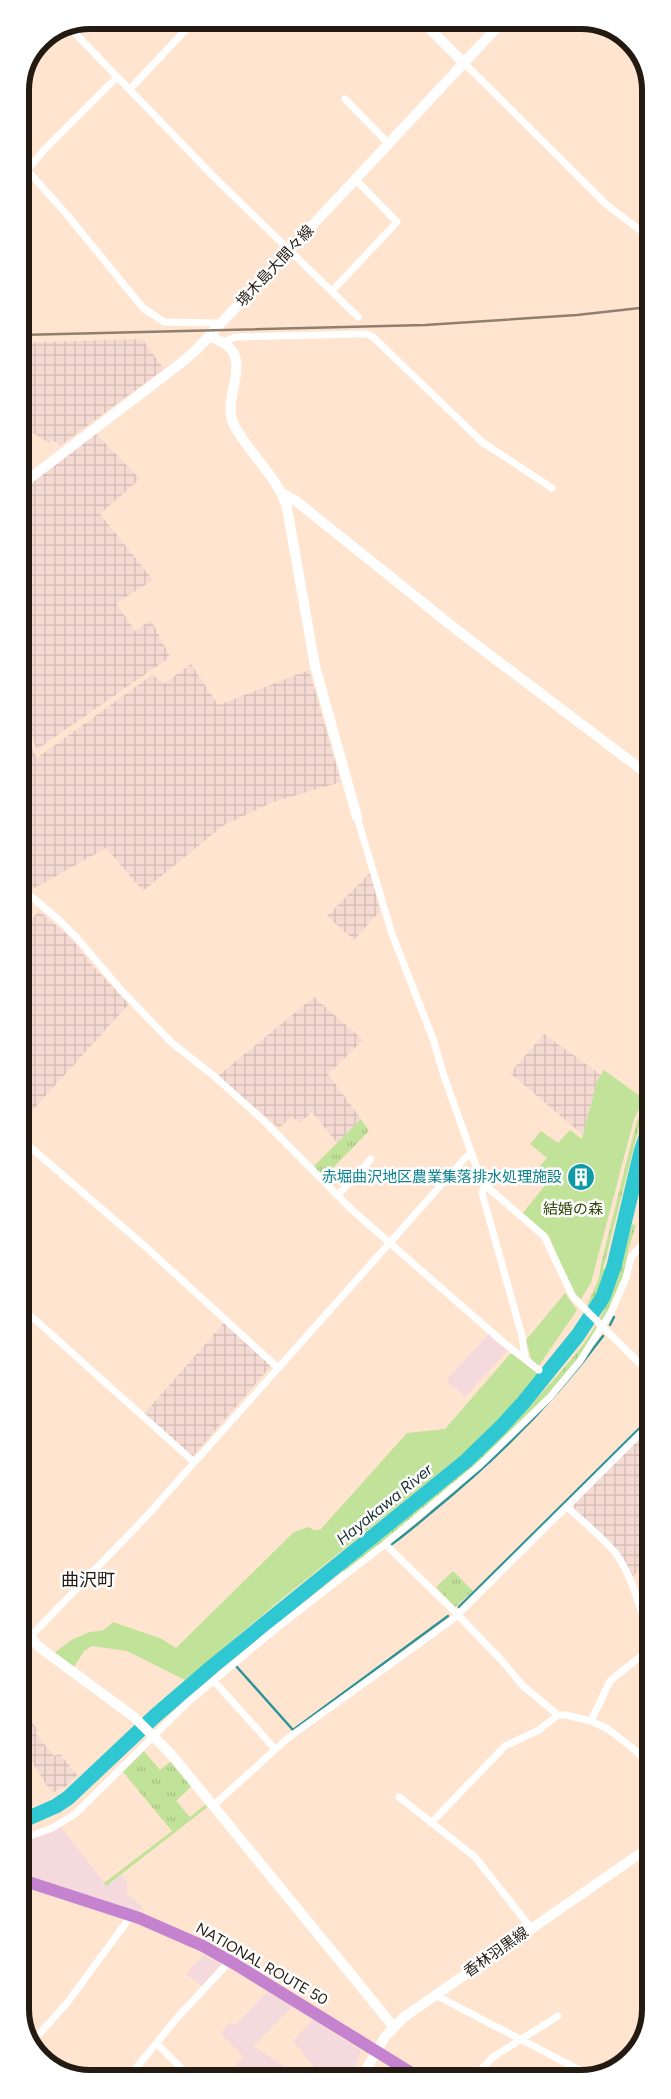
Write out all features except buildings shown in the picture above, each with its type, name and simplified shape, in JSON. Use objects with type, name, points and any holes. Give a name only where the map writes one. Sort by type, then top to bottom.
[{"type":"highway","name":"NATIONAL ROUTE 50","points":[[29,1882],[131,1916],[203,1946],[407,2070]]},
{"type":"street","points":[[130,89],[187,29]]},
{"type":"street","points":[[430,29],[608,204],[642,231]]},
{"type":"street","name":"境木島大間々線","points":[[29,479],[181,363],[210,337],[496,29]]},
{"type":"street","points":[[73,31],[215,178],[358,317]]},
{"type":"street","points":[[29,168],[118,77]]},
{"type":"street","points":[[345,99],[389,144]]},
{"type":"street","points":[[29,170],[143,308],[164,322],[222,323]]},
{"type":"street","points":[[332,291],[397,222],[356,180]]},
{"type":"street","points":[[224,342],[234,337],[367,334],[373,337],[482,442],[552,488]]},
{"type":"street","points":[[210,337],[224,342],[231,350],[237,370],[230,411],[234,424],[283,494],[315,666],[392,934],[433,1039],[444,1076],[485,1185],[547,1240],[568,1291],[642,1366]]},
{"type":"street","points":[[283,494],[296,501],[470,640],[642,770]]},
{"type":"street","points":[[29,895],[77,938],[121,990],[172,1043],[214,1076],[264,1121],[337,1196],[497,1336],[539,1370]]},
{"type":"street","points":[[29,1146],[148,1249],[277,1367]]},
{"type":"street","points":[[29,1642],[141,1522],[466,1156],[472,1153]]},
{"type":"street","points":[[337,1196],[371,1159]]},
{"type":"street","points":[[485,1185],[482,1194],[522,1336],[525,1358]]},
{"type":"street","points":[[29,1836],[52,1828],[75,1814],[187,1703],[273,1631],[471,1474],[531,1416],[565,1379],[601,1326],[621,1290],[631,1257],[642,1245]]},
{"type":"street","points":[[29,1314],[194,1462]]},
{"type":"street","points":[[214,1805],[288,1738],[457,1614],[642,1432]]},
{"type":"street","points":[[567,1507],[615,1554],[622,1564],[631,1581],[642,1616]]},
{"type":"street","points":[[385,1544],[457,1614],[523,1686],[558,1715]]},
{"type":"street","points":[[29,1636],[32,1640],[137,1720],[153,1736],[214,1805],[394,2026]]},
{"type":"street","points":[[591,1721],[610,1682],[642,1655]]},
{"type":"street","points":[[214,1681],[275,1750]]},
{"type":"street","points":[[431,1822],[505,1746],[539,1730],[558,1715],[591,1721],[608,1729],[642,1758]]},
{"type":"street","points":[[399,1797],[476,1857],[531,1928]]},
{"type":"street","name":"香林羽黒線","points":[[365,2070],[376,2050],[394,2026],[436,1994],[642,1852]]},
{"type":"street","points":[[40,2033],[82,1984],[131,1916]]},
{"type":"street","points":[[135,2070],[197,1994],[230,1961]]},
{"type":"street","points":[[436,1994],[580,2070]]},
{"type":"street","points":[[481,2070],[493,2058],[520,2038],[558,2016]]},
{"type":"street","points":[[157,2044],[184,2070]]},
{"type":"shaded area","points":[[142,339],[164,369],[61,445],[52,440],[50,444],[29,430],[29,343]]},
{"type":"shaded area","points":[[96,434],[140,479],[100,514],[153,580],[116,603],[135,631],[151,620],[170,657],[36,750],[29,723],[29,584],[34,580],[29,576],[29,484]]},
{"type":"shaded area","points":[[191,664],[218,705],[309,670],[341,782],[273,802],[224,825],[143,891],[106,848],[31,890],[29,888],[29,742],[37,758],[152,675],[165,683]]},
{"type":"shaded area","points":[[370,873],[380,911],[354,940],[327,916]]},
{"type":"shaded area","points":[[39,911],[71,938],[90,963],[129,1004],[29,1114],[29,922]]},
{"type":"shaded area","points":[[314,997],[363,1040],[328,1074],[361,1119],[337,1143],[312,1112],[299,1123],[292,1116],[279,1128],[218,1076]]},
{"type":"shaded area","points":[[544,1034],[601,1075],[597,1081],[583,1135],[510,1073]]},
{"type":"shaded area","points":[[224,1323],[271,1366],[192,1457],[144,1414]]},
{"type":"shaded area","points":[[489,1334],[506,1349],[506,1352],[465,1397],[446,1380]]},
{"type":"shaded area","points":[[642,1436],[642,1570],[632,1576],[619,1553],[575,1509],[574,1505]]},
{"type":"shaded area","points":[[29,1719],[38,1730],[35,1733],[54,1756],[60,1754],[77,1775],[66,1786],[52,1793],[29,1758]]},
{"type":"shaded area","points":[[61,1827],[106,1885],[121,1875],[129,1885],[126,1888],[128,1890],[126,1893],[143,1907],[137,1913],[29,1876],[29,1839]]},
{"type":"shaded area","points":[[203,1955],[221,1964],[202,1986],[186,1974]]},
{"type":"shaded area","points":[[268,1991],[293,2006],[253,2046],[290,2070],[232,2070],[243,2056],[220,2033],[231,2022],[235,2025]]},
{"type":"shaded area","points":[[313,2019],[361,2051],[354,2070],[317,2070],[293,2041]]},
{"type":"green space","name":"結婚の森","points":[[604,1070],[642,1098],[642,1103],[634,1119],[591,1283],[581,1299],[573,1292],[549,1236],[522,1214],[547,1183],[537,1169],[547,1158],[530,1144],[541,1131],[558,1143],[570,1130],[582,1139],[597,1081]]},
{"type":"green space","points":[[642,1110],[642,1120],[603,1269],[606,1270],[589,1307],[587,1305],[599,1278],[636,1124]]},
{"type":"green space","points":[[361,1119],[369,1131],[324,1177],[314,1166]]},
{"type":"green space","points":[[632,1224],[636,1225],[622,1282],[605,1320],[601,1320],[596,1326],[596,1332],[579,1358],[545,1398],[468,1473],[345,1573],[343,1570],[449,1483],[499,1437],[570,1361],[590,1334],[607,1303]]},
{"type":"green space","points":[[565,1293],[577,1310],[538,1367],[531,1359],[526,1340]]},
{"type":"green space","points":[[510,1354],[513,1354],[538,1374],[504,1416],[465,1452],[284,1597],[185,1680],[127,1651],[92,1646],[84,1651],[74,1667],[54,1653],[73,1639],[90,1632],[104,1630],[113,1622],[162,1639],[176,1648],[294,1532],[309,1527],[314,1530],[320,1530],[407,1433],[445,1429]]},
{"type":"green space","points":[[453,1571],[473,1591],[455,1607],[436,1587]]},
{"type":"green space","points":[[144,1751],[160,1770],[171,1761],[192,1786],[176,1801],[190,1817],[207,1803],[209,1806],[106,1886],[104,1883],[172,1831],[123,1772]]},
{"type":"waterway","name":"Hayakawa River","points":[[29,1818],[56,1806],[68,1798],[155,1716],[213,1666],[467,1460],[523,1403],[578,1335],[603,1297],[614,1266],[642,1149]]},
{"type":"waterway","points":[[610,1325],[614,1317]]},
{"type":"waterway","points":[[392,1544],[480,1471],[524,1429],[565,1384],[603,1336]]},
{"type":"waterway","points":[[459,1607],[642,1426]]},
{"type":"waterway","points":[[236,1666],[293,1730],[448,1616]]},
{"type":"waterway","name":"Hayakawa River","points":[[213,1666],[216,1669]]},
{"type":"railway","points":[[29,335],[425,325],[577,315],[642,308]]},
{"type":"place","name":"赤堀曲沢地区農業集落排水処理施設","points":[[581,1177]]},
{"type":"district","name":"曲沢町","points":[[88,1580]]}]
